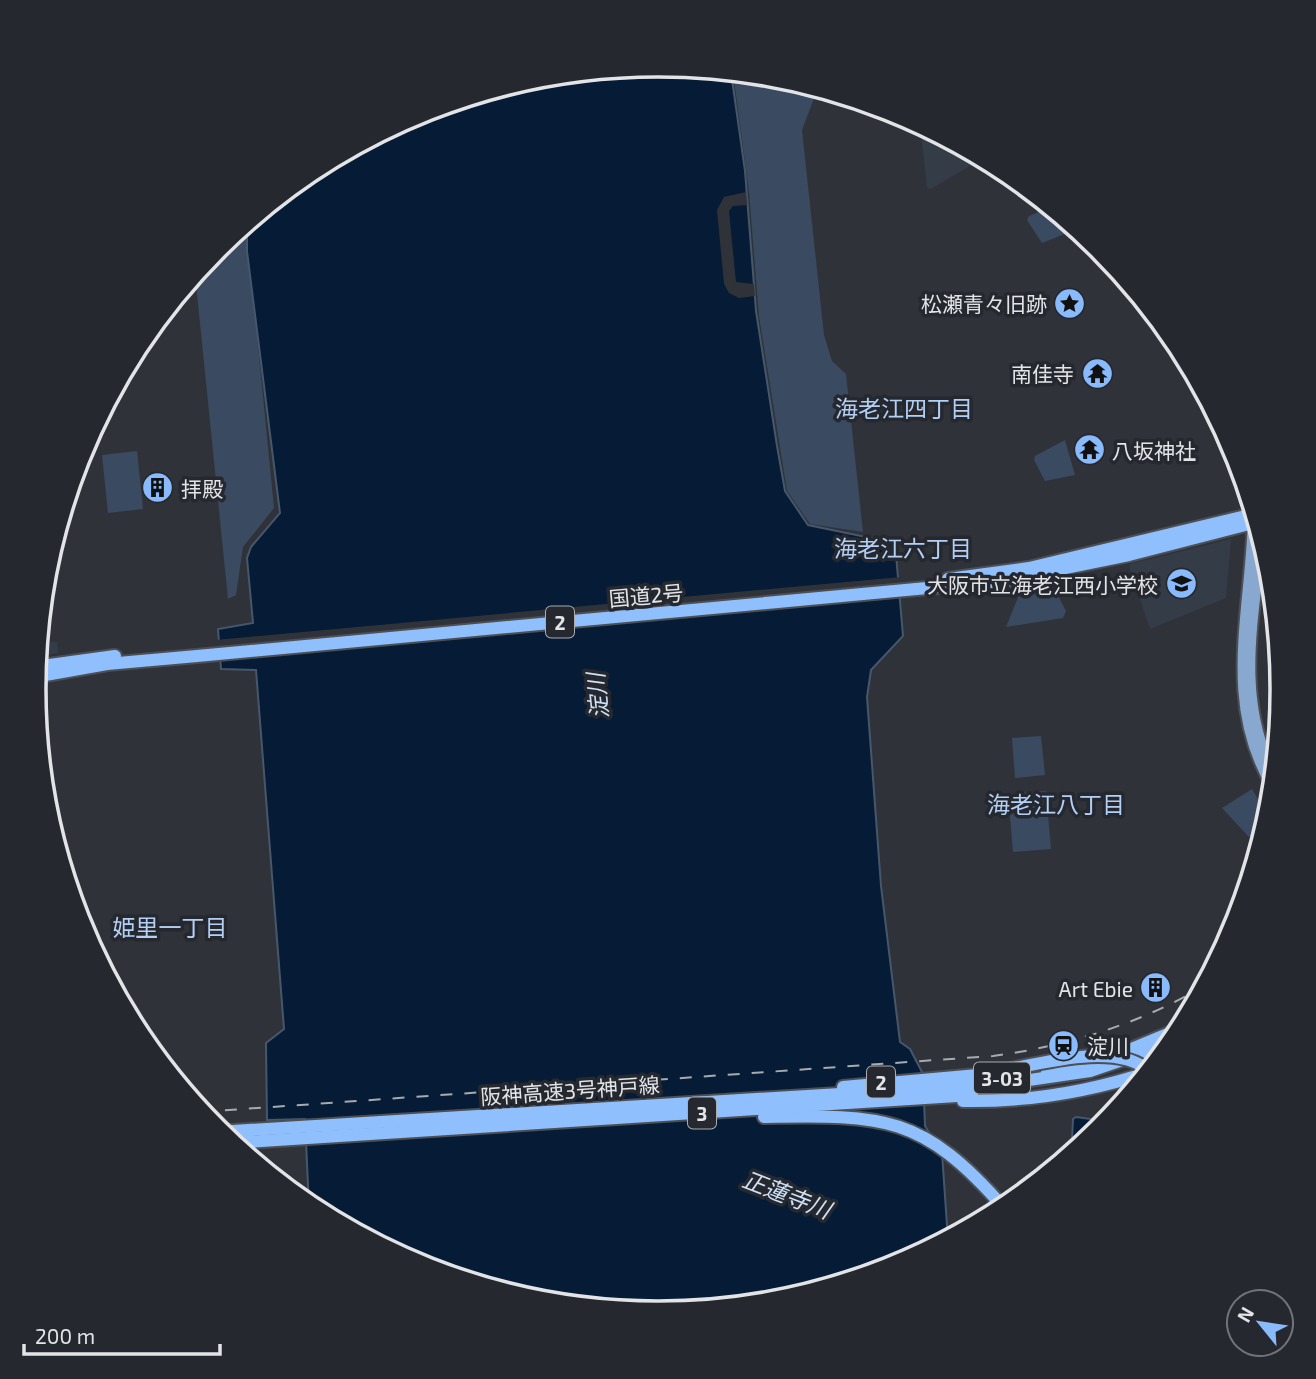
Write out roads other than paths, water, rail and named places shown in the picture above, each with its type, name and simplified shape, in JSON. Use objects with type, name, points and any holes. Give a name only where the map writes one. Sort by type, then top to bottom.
[{"type":"highway","name":"国道2号","points":[[47,665],[87,658],[205,651],[915,585],[1029,568],[1246,519]]},
{"type":"highway","name":"国道2号","points":[[46,675],[205,651]]},
{"type":"highway","name":"3-03","points":[[911,1095],[1091,1061],[1132,1049],[1163,1036]]},
{"type":"highway","name":"阪神高速3号神戸線","points":[[234,1131],[784,1097],[911,1095],[1068,1075],[1116,1064],[1152,1050]]},
{"type":"highway","name":"2","points":[[784,1097],[876,1082],[991,1074],[1100,1054],[1126,1057],[1141,1066]]},
{"type":"highway","name":"阪神高速3号神戸線","points":[[246,1142],[677,1115],[1067,1084],[1143,1063]]},
{"type":"highway","points":[[911,1095],[983,1101],[1041,1097],[1086,1089],[1133,1076]]},
{"type":"highway","name":"2","points":[[677,1115],[712,1118],[850,1115],[881,1119],[914,1132],[946,1151],[971,1172],[997,1200]]},
{"type":"main road","points":[[1252,539],[1241,660],[1241,694],[1251,740],[1265,770]]},
{"type":"main road","points":[[1259,569],[1250,649],[1250,687],[1255,724],[1267,753]]},
{"type":"water","name":"正蓮寺川","points":[[658,77],[732,81],[745,171],[756,311],[785,491],[808,525],[895,543],[903,636],[871,670],[867,697],[881,886],[900,1042],[910,1049],[923,1074],[925,1126],[942,1153],[947,1229],[855,1269],[777,1290],[698,1301],[618,1301],[539,1290],[461,1269],[387,1239],[308,1192],[305,1119],[267,1120],[266,1043],[284,1029],[256,670],[221,669],[218,629],[253,623],[247,558],[251,547],[280,513],[247,236],[318,180],[387,140],[461,110],[499,98],[578,82]]},
{"type":"water","points":[[1076,1117],[1094,1119],[1073,1140],[1073,1119]]},
{"type":"railway","points":[[214,1111],[993,1056],[1021,1052],[1102,1032],[1154,1012],[1189,995]]},
{"type":"place","name":"松瀬青々旧跡","points":[[1070,303]]},
{"type":"place","name":"南佳寺","points":[[1097,373]]},
{"type":"place","name":"八坂神社","points":[[1089,450]]},
{"type":"place","name":"拝殿","points":[[158,488]]},
{"type":"place","name":"大阪市立海老江西小学校","points":[[1181,584]]},
{"type":"place","name":"Art Ebie","points":[[1156,988]]},
{"type":"place","name":"淀川","points":[[1064,1045]]},
{"type":"district","name":"海老江四丁目","points":[[904,408]]},
{"type":"district","name":"海老江六丁目","points":[[903,548]]},
{"type":"district","name":"海老江八丁目","points":[[1056,804]]},
{"type":"district","name":"姫里一丁目","points":[[170,927]]}]
